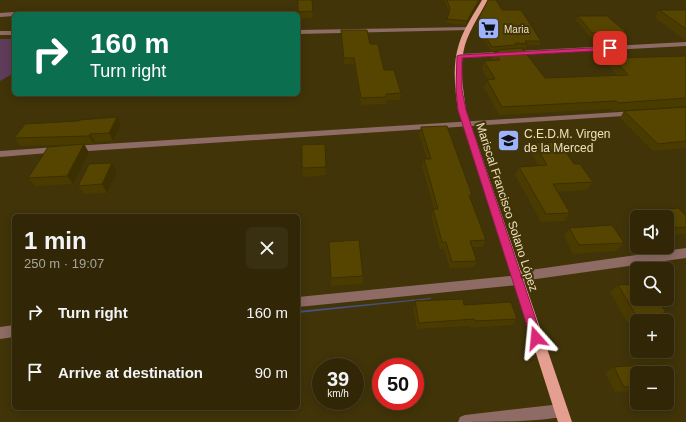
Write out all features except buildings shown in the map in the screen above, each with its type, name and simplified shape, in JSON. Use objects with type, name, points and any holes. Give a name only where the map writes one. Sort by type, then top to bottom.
[{"type":"main road","name":"Mariscal Francisco Solano López","points":[[485,0],[462,45],[460,56],[459,90],[466,123],[563,417]]},
{"type":"street","points":[[485,0],[493,0]]},
{"type":"street","points":[[0,15],[12,14]]},
{"type":"street","points":[[300,32],[470,28]]},
{"type":"street","points":[[0,33],[12,33]]},
{"type":"street","points":[[460,56],[686,44]]},
{"type":"street","points":[[0,154],[647,112]]},
{"type":"street","points":[[300,302],[516,278],[686,254]]},
{"type":"street","points":[[0,333],[12,331]]},
{"type":"street","points":[[465,422],[563,417]]},
{"type":"shaded area","points":[[0,39],[12,39],[12,74],[0,81]]},
{"type":"water","points":[[431,298],[300,313],[300,311]]},
{"type":"place","name":"Maria","points":[[489,29]]},
{"type":"place","name":"C.E.D.M. Virgen de la Merced","points":[[509,141]]},
{"type":"route","points":[[536,338],[462,110],[459,90],[460,56],[610,48]]}]
